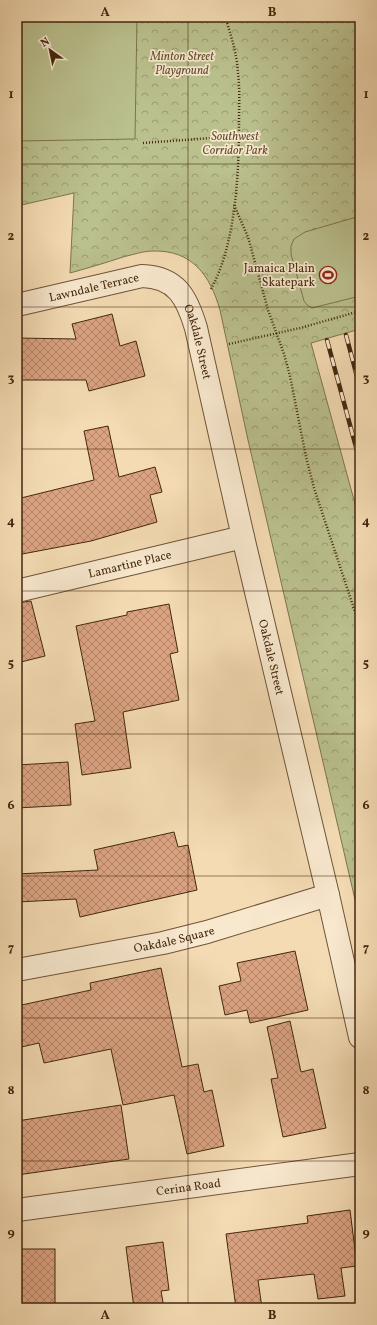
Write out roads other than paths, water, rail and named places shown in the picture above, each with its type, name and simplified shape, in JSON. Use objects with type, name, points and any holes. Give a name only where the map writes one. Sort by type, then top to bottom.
[{"type":"street","name":"Lawndale Terrace","points":[[17,305],[142,276],[152,277],[171,283]]},
{"type":"street","name":"Oakdale Street","points":[[171,283],[184,298],[196,328],[243,537],[360,1037]]},
{"type":"street","name":"Lamartine Place","points":[[17,591],[243,537]]},
{"type":"street","name":"Oakdale Square","points":[[17,970],[163,943],[207,932],[328,895]]},
{"type":"street","name":"Cerina Road","points":[[17,1210],[360,1164]]},
{"type":"railway","points":[[346,335],[360,388]]},
{"type":"railway","points":[[327,340],[360,462]]},
{"type":"place","name":"Jamaica Plain Skatepark","points":[[328,275]]},
{"type":"park label","name":"Minton Street Playground","points":[[182,63]]},
{"type":"park label","name":"Southwest Corridor Park","points":[[235,143]]}]
